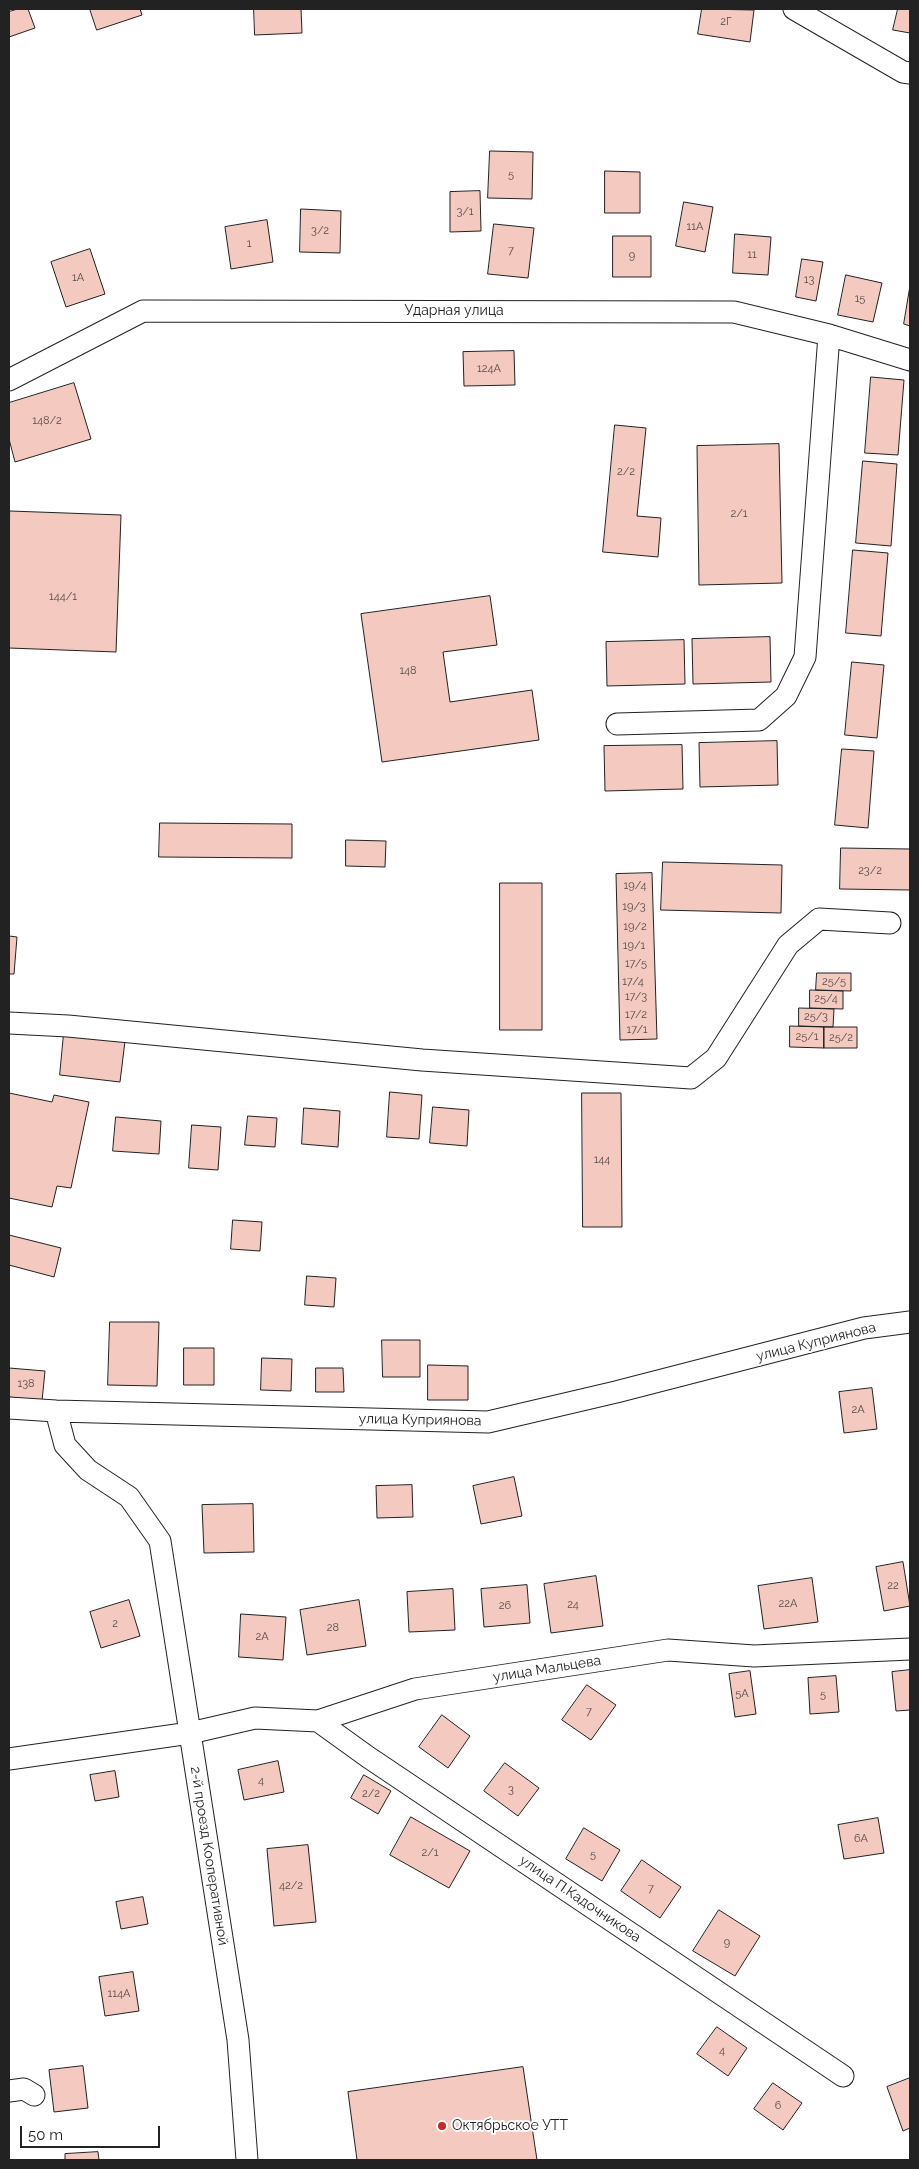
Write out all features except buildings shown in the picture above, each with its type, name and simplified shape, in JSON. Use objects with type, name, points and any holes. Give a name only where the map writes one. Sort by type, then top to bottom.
[{"type":"street","points":[[794,9],[903,72],[910,73]]},
{"type":"street","name":"Ударная улица","points":[[9,380],[143,311],[734,312],[829,335],[910,360]]},
{"type":"street","points":[[617,724],[759,720],[786,696],[805,657],[829,335]]},
{"type":"street","points":[[9,1023],[78,1027],[422,1060],[691,1078],[716,1058],[788,945],[819,919],[890,923]]},
{"type":"street","name":"улица Куприянова","points":[[9,1408],[56,1411],[488,1422],[616,1392],[864,1328],[910,1322]]},
{"type":"street","name":"2-й проезд Кооперативной","points":[[56,1411],[64,1445],[88,1470],[129,1497],[160,1541],[238,2040],[247,2160]]},
{"type":"street","name":"улица Мальцева","points":[[190,1733],[255,1718],[318,1721],[415,1689],[668,1650],[754,1656],[910,1649]]},
{"type":"street","name":"улица П.Кадочникова","points":[[318,1721],[368,1757],[843,2076]]},
{"type":"street","points":[[9,1759],[190,1733]]},
{"type":"street","points":[[9,2091],[24,2089],[34,2095]]},
{"type":"place","name":"Октябрьское УТТ","points":[[442,2126]]}]
